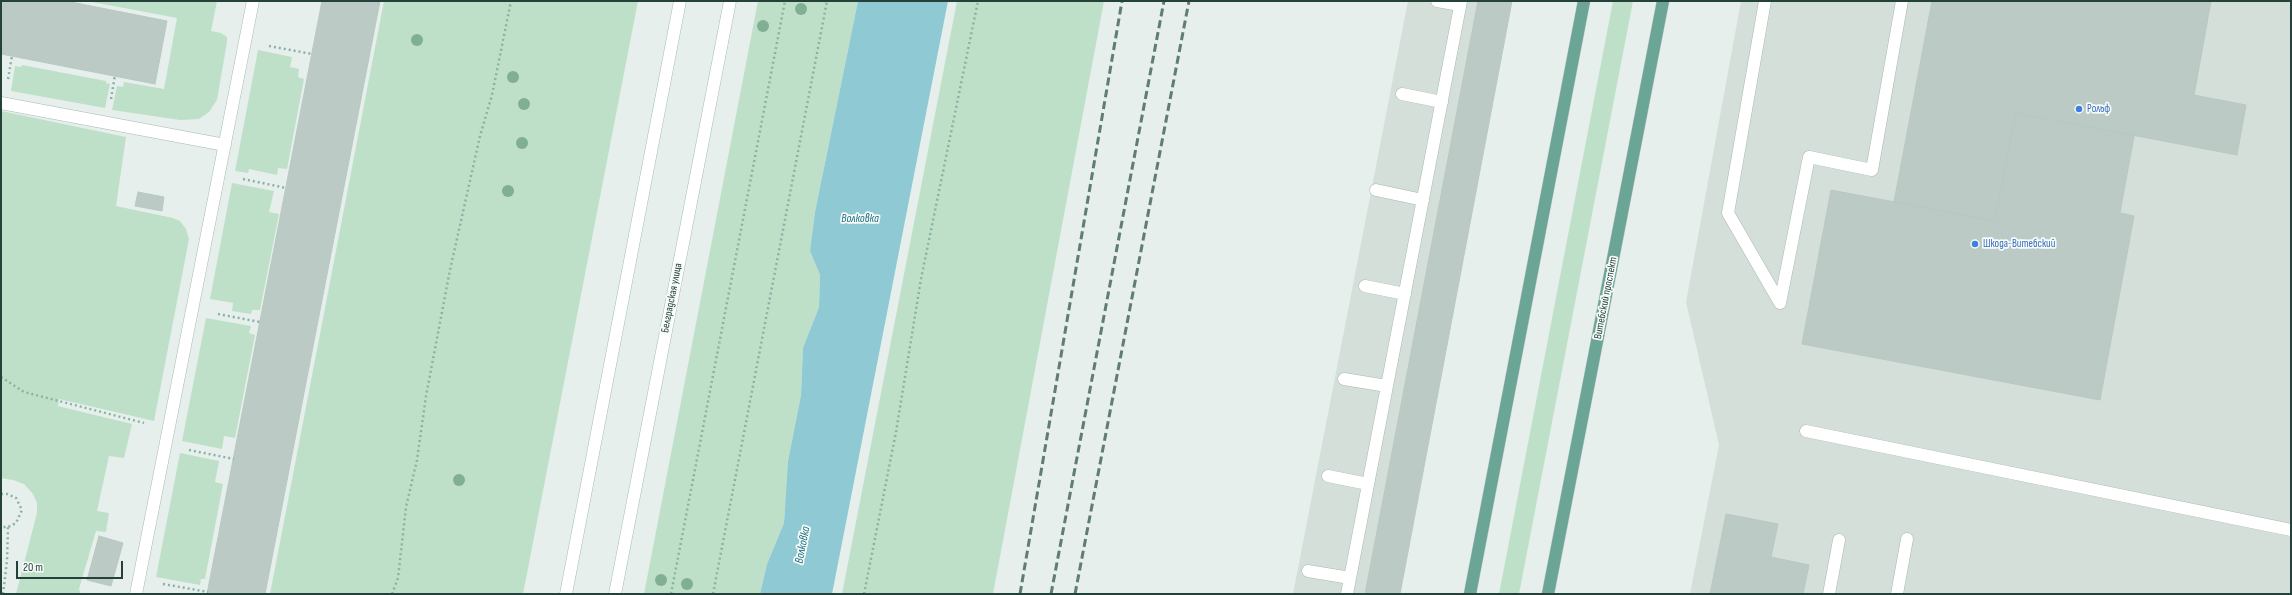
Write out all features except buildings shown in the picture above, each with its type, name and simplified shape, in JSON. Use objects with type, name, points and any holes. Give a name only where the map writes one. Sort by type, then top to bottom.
[{"type":"main road","points":[[1470,594],[1584,1]]},
{"type":"main road","name":"Витебский проспект","points":[[1548,594],[1663,1]]},
{"type":"street","points":[[136,594],[253,1]]},
{"type":"street","points":[[566,594],[680,1]]},
{"type":"street","name":"Белградская улица","points":[[615,594],[730,1]]},
{"type":"street","points":[[1347,594],[1461,3],[1437,1]]},
{"type":"street","points":[[1765,1],[1728,213],[1780,303],[1809,157],[1872,170],[1902,1]]},
{"type":"street","points":[[1402,94],[1442,102]]},
{"type":"street","points":[[1,103],[225,145]]},
{"type":"street","points":[[1376,190],[1423,200]]},
{"type":"street","points":[[1365,286],[1405,294]]},
{"type":"street","points":[[1344,379],[1387,386]]},
{"type":"street","points":[[1806,431],[2291,530]]},
{"type":"street","points":[[1328,476],[1368,484]]},
{"type":"street","points":[[1897,594],[1907,539]]},
{"type":"street","points":[[1829,594],[1839,540]]},
{"type":"street","points":[[1308,571],[1350,578]]},
{"type":"path","points":[[392,594],[398,578],[406,507],[417,460],[426,396],[450,270],[480,136],[492,95],[511,1]]},
{"type":"path","points":[[671,594],[785,1]]},
{"type":"path","points":[[713,594],[828,1]]},
{"type":"path","points":[[864,594],[896,432],[921,279],[978,1]]},
{"type":"path","points":[[245,41],[312,54]]},
{"type":"path","points":[[219,175],[286,188]]},
{"type":"path","points":[[192,309],[260,322]]},
{"type":"path","points":[[1,377],[24,392],[169,430]]},
{"type":"path","points":[[165,446],[234,459]]},
{"type":"path","points":[[1,494],[7,494],[16,498],[22,510],[19,520],[8,527],[1,527]]},
{"type":"path","points":[[3,594],[8,555],[8,527]]},
{"type":"path","points":[[139,580],[208,592]]},
{"type":"shaded area","points":[[1408,1],[1511,1],[1396,594],[1293,594]]},
{"type":"shaded area","points":[[1741,1],[2291,1],[2291,594],[1690,594],[1719,445],[1686,302]]},
{"type":"green space","points":[[87,1],[217,1],[211,31],[221,33],[227,37],[227,42],[217,100],[209,112],[199,119],[180,120],[112,110],[117,86],[123,87],[124,82],[164,89],[177,18]]},
{"type":"green space","points":[[384,1],[638,1],[523,594],[270,594]]},
{"type":"green space","points":[[758,1],[858,1],[815,212],[810,251],[820,275],[819,307],[803,348],[801,395],[788,461],[784,523],[767,564],[760,594],[644,594]]},
{"type":"green space","points":[[957,1],[1104,1],[993,594],[842,594]]},
{"type":"green space","points":[[1613,1],[1633,1],[1519,594],[1499,594]]},
{"type":"green space","points":[[258,50],[292,57],[290,67],[299,69],[298,77],[304,79],[287,169],[278,168],[277,175],[249,169],[248,173],[235,171]]},
{"type":"green space","points":[[22,65],[106,81],[106,83],[110,84],[105,108],[11,91],[15,66],[21,67]]},
{"type":"green space","points":[[1,111],[126,137],[116,206],[173,218],[180,221],[186,229],[189,239],[154,421],[59,399],[58,406],[132,424],[124,458],[109,456],[97,511],[109,513],[106,532],[96,531],[79,589],[81,594],[16,594],[37,513],[37,503],[33,494],[24,484],[1,478]]},
{"type":"green space","points":[[232,183],[274,191],[269,212],[279,214],[260,310],[252,310],[251,314],[232,311],[233,303],[210,299]]},
{"type":"green space","points":[[206,318],[251,326],[249,333],[255,335],[235,438],[224,436],[222,449],[182,441]]},
{"type":"green space","points":[[180,453],[219,461],[215,482],[223,484],[205,579],[201,579],[200,585],[156,577]]},
{"type":"water","name":"Волковка","points":[[858,1],[948,1],[832,594],[760,594],[767,564],[784,523],[788,461],[801,395],[803,348],[819,307],[820,275],[810,251],[815,212]]},
{"type":"railway","points":[[1020,594],[1122,1]]},
{"type":"railway","points":[[1051,594],[1164,1]]},
{"type":"railway","points":[[1075,594],[1189,1]]},
{"type":"place","name":"Рольф","points":[[2079,109]]},
{"type":"place","name":"Шкода-Витебский","points":[[1975,244]]}]
